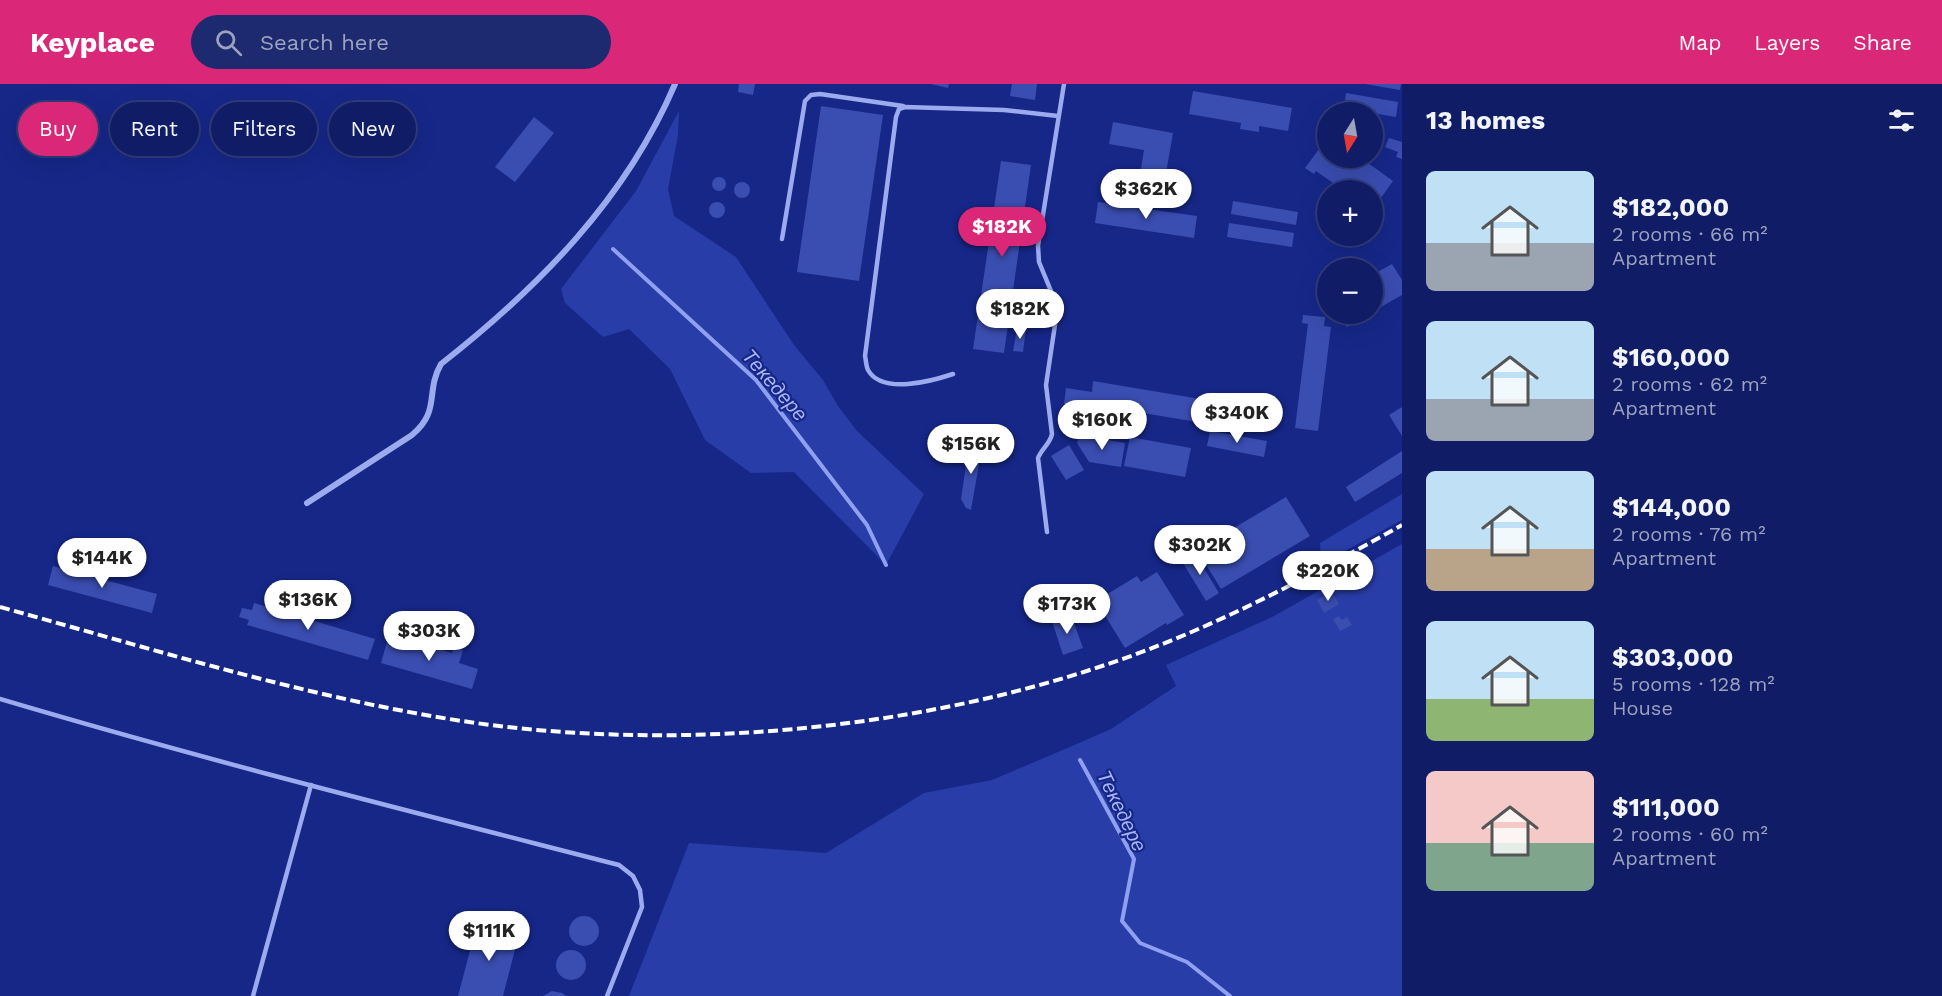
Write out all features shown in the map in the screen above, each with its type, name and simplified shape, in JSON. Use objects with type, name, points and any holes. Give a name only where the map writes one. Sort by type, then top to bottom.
[{"type":"street","points":[[307,502],[412,435],[422,426],[431,411],[434,376],[441,364],[513,304],[578,238],[630,169],[673,85]]},
{"type":"lane","points":[[1047,532],[1038,458],[1050,442],[1052,434],[1046,385],[1056,318],[1051,291],[1039,262],[1038,246],[1064,84]]},
{"type":"lane","points":[[782,239],[805,100],[811,95],[820,94],[905,107],[1004,110],[1058,116]]},
{"type":"lane","points":[[905,107],[899,109],[896,117],[865,356],[868,369],[878,379],[891,383],[918,384],[953,374]]},
{"type":"lane","points":[[0,699],[311,785],[619,866],[633,876],[640,890],[642,906],[607,996]]},
{"type":"lane","points":[[254,996],[311,785]]},
{"type":"shaded area","points":[[679,111],[678,135],[668,189],[674,216],[736,257],[794,345],[823,380],[838,406],[857,431],[924,494],[886,565],[794,472],[751,473],[705,440],[670,369],[629,329],[603,337],[565,303],[561,289],[636,191]]},
{"type":"shaded area","points":[[1402,494],[1402,520],[1328,560],[1321,561],[1320,543]]},
{"type":"shaded area","points":[[1402,544],[1402,996],[629,996],[689,843],[826,853],[924,793],[992,780],[1111,729],[1176,686],[1166,665],[1274,616]]},
{"type":"building","points":[[739,84],[755,84],[753,95],[738,92]]},
{"type":"building","points":[[931,84],[949,84],[948,88]]},
{"type":"building","points":[[1012,84],[1037,84],[1035,100],[1010,96]]},
{"type":"building","points":[[1365,84],[1401,84],[1400,90]]},
{"type":"building","points":[[1193,91],[1292,108],[1288,131],[1259,126],[1259,132],[1240,129],[1241,123],[1189,114]]},
{"type":"building","points":[[1346,93],[1398,102],[1396,117],[1383,115],[1383,102],[1345,102]]},
{"type":"building","points":[[821,106],[883,115],[859,281],[797,272]]},
{"type":"building","points":[[534,117],[554,133],[515,182],[495,167]]},
{"type":"building","points":[[1113,122],[1173,133],[1166,173],[1141,169],[1144,150],[1109,144]]},
{"type":"building","points":[[1389,138],[1402,142],[1402,159],[1396,157],[1398,152],[1385,147]]},
{"type":"building","points":[[1317,152],[1317,168],[1375,168],[1393,181],[1383,195],[1383,180],[1329,180],[1316,171],[1314,174],[1305,168]]},
{"type":"building","points":[[1001,161],[1031,165],[1004,353],[973,349]]},
{"type":"building","points":[[719,177],[724,179],[726,184],[724,189],[719,191],[714,189],[712,184],[714,179]]},
{"type":"building","points":[[742,182],[750,190],[742,198],[734,190]]},
{"type":"building","points":[[1233,201],[1298,212],[1296,225],[1231,214]]},
{"type":"building","points":[[717,202],[725,210],[717,218],[709,210]]},
{"type":"building","points":[[1098,202],[1197,216],[1194,238],[1095,223]]},
{"type":"building","points":[[1229,223],[1294,233],[1292,247],[1227,237]]},
{"type":"building","points":[[1392,264],[1402,280],[1402,295],[1383,306],[1383,269]]},
{"type":"building","points":[[1303,315],[1317,316],[1317,324],[1331,327],[1318,431],[1295,428],[1308,324],[1302,323]]},
{"type":"building","points":[[1017,328],[1026,329],[1023,352],[1013,351]]},
{"type":"building","points":[[1093,381],[1260,409],[1257,432],[1095,405],[1094,409],[1064,404],[1066,388],[1092,392]]},
{"type":"building","points":[[1402,407],[1402,436],[1389,415]]},
{"type":"building","points":[[1210,431],[1267,441],[1264,457],[1207,446]]},
{"type":"building","points":[[1079,435],[1125,443],[1121,467],[1089,462],[1077,443]]},
{"type":"building","points":[[1130,437],[1191,448],[1185,477],[1124,466]]},
{"type":"building","points":[[969,445],[982,447],[971,510],[966,508],[961,499]]},
{"type":"building","points":[[1069,445],[1084,470],[1066,480],[1051,456]]},
{"type":"building","points":[[1402,451],[1402,473],[1355,502],[1346,487]]},
{"type":"building","points":[[1286,497],[1310,536],[1221,589],[1197,550]]},
{"type":"building","points":[[1193,550],[1219,593],[1206,601],[1180,558]]},
{"type":"building","points":[[53,566],[157,594],[152,613],[48,585]]},
{"type":"building","points":[[1157,572],[1184,615],[1167,625],[1166,623],[1125,648],[1096,601],[1137,576],[1141,582]]},
{"type":"building","points":[[1332,592],[1339,604],[1324,613],[1317,600]]},
{"type":"building","points":[[254,603],[375,639],[368,660],[247,625],[249,620],[239,617],[242,608],[252,610]]},
{"type":"building","points":[[1071,615],[1083,648],[1063,655],[1052,621]]},
{"type":"building","points":[[1339,616],[1342,620],[1347,617],[1352,625],[1340,631],[1333,619]]},
{"type":"building","points":[[394,635],[452,653],[454,647],[463,650],[459,663],[478,669],[472,689],[381,663],[387,642],[392,643]]},
{"type":"building","points":[[584,916],[595,920],[599,931],[595,942],[584,946],[573,942],[569,931],[573,920]]},
{"type":"building","points":[[477,924],[519,934],[503,996],[458,996]]},
{"type":"building","points":[[571,950],[582,954],[586,965],[582,976],[571,980],[560,976],[556,965],[560,954]]},
{"type":"building","points":[[552,991],[562,993],[566,996],[543,996]]},
{"type":"waterway","name":"Текедере","points":[[613,249],[756,380],[867,525],[886,565]]},
{"type":"waterway","name":"Текедере","points":[[1080,760],[1134,859],[1122,921],[1140,943],[1187,962],[1230,996]]},
{"type":"railway","points":[[0,607],[287,685],[403,711],[462,721],[540,730],[621,735],[703,735],[786,730],[869,720],[950,706],[1029,688],[1105,665],[1219,620],[1293,584],[1402,525]]}]
